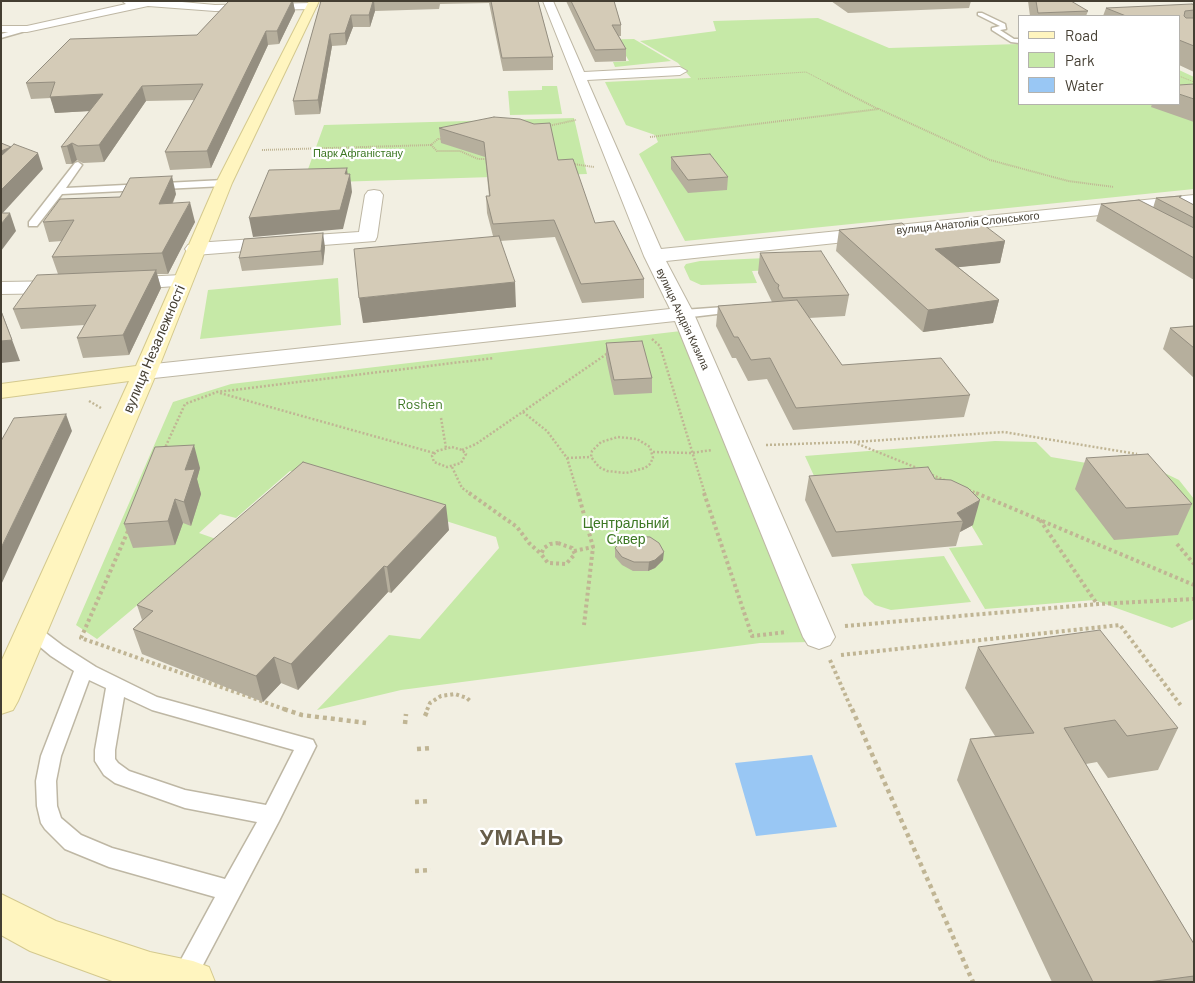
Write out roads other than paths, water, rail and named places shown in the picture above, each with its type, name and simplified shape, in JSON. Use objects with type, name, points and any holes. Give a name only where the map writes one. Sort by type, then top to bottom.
[{"type":"main road","name":"вулиця Незалежності","points":[[1,701],[145,372],[224,183],[313,3]]},
{"type":"main road","points":[[1,391],[145,372]]},
{"type":"main road","points":[[1,914],[45,937],[150,972],[188,981]]},
{"type":"street","points":[[127,1],[215,8],[313,3]]},
{"type":"street","name":"вулиця Андрія Кизила","points":[[548,1],[654,256],[682,314],[818,633]]},
{"type":"street","points":[[1,30],[27,29],[146,3]]},
{"type":"street","points":[[579,76],[680,71]]},
{"type":"street","points":[[195,249],[368,237],[374,194]]},
{"type":"street","name":"вулиця Анатолія Слонського","points":[[654,256],[1133,211],[1194,200]]},
{"type":"street","points":[[1,288],[182,281]]},
{"type":"street","points":[[145,372],[682,314]]},
{"type":"lane","points":[[980,14],[1003,25],[1004,28],[994,29],[1014,41],[1018,41]]},
{"type":"lane","points":[[1,36],[27,29]]},
{"type":"lane","points":[[33,224],[78,165]]},
{"type":"lane","points":[[59,191],[224,183]]},
{"type":"lane","points":[[682,314],[750,308]]},
{"type":"lane","points":[[32,631],[57,651],[84,668],[152,703],[306,746],[272,815],[231,891],[188,981]]},
{"type":"lane","points":[[84,668],[49,764],[46,781],[47,806],[52,823],[73,842],[109,857],[231,891]]},
{"type":"lane","points":[[116,686],[105,750],[105,761],[111,769],[122,777],[185,798],[272,815]]},
{"type":"water","points":[[812,755],[837,827],[756,836],[735,763]]},
{"type":"district","name":"УМАНЬ","points":[[522,838]]},
{"type":"park label","name":"Парк Афганістану","points":[[358,153]]},
{"type":"park label","name":"Roshen","points":[[420,404]]},
{"type":"park label","name":"Центральний Сквер","points":[[626,532]]}]
